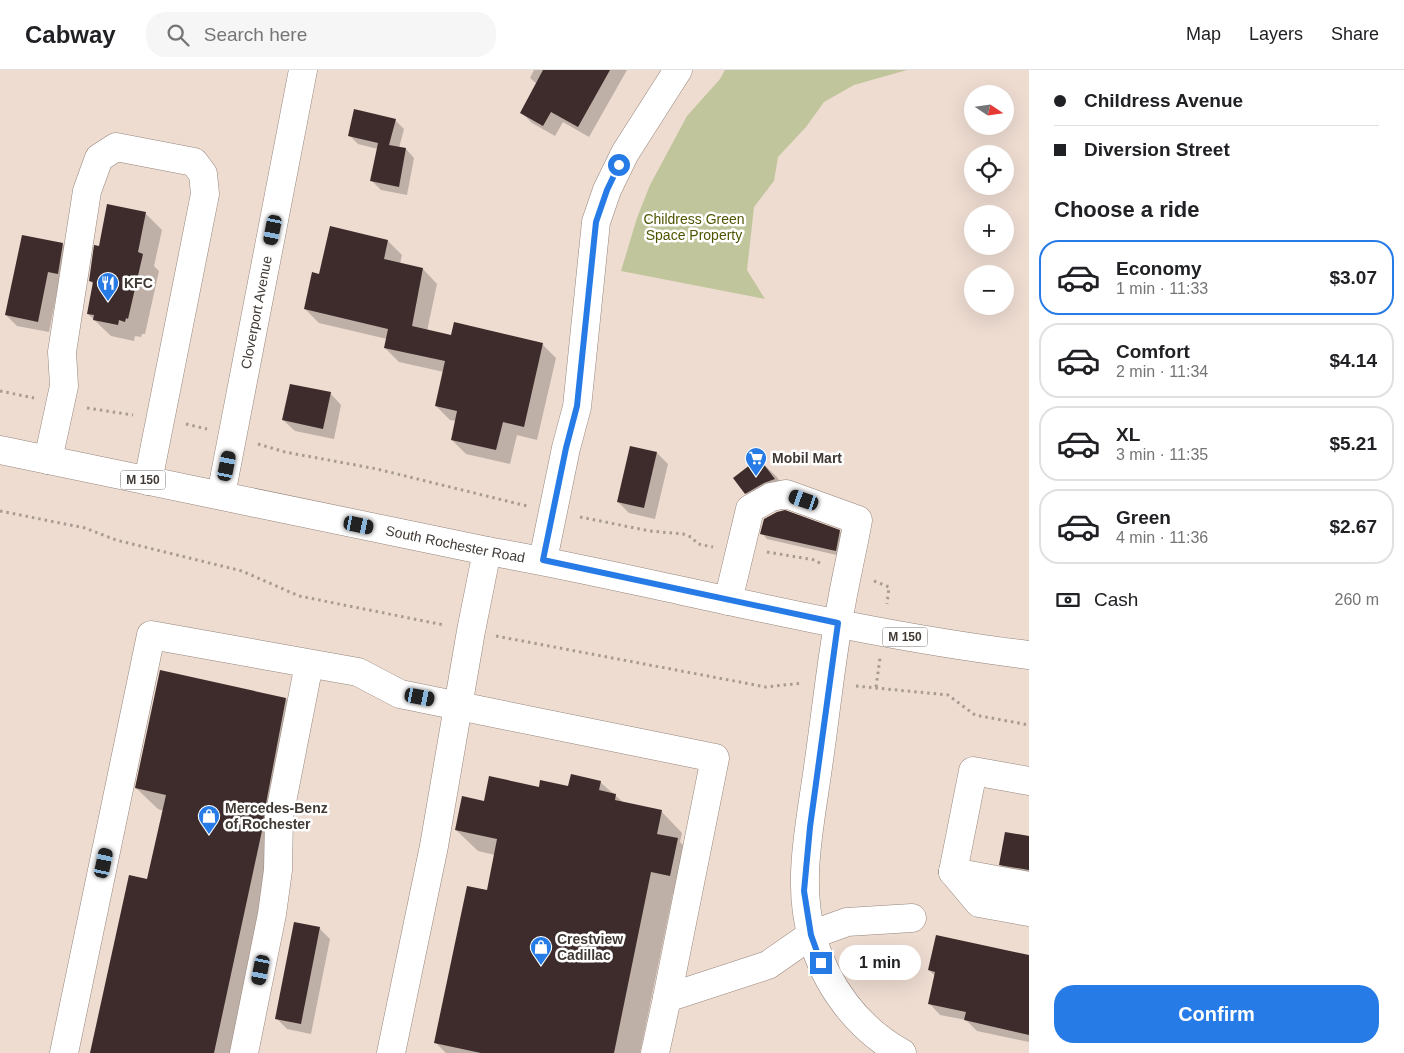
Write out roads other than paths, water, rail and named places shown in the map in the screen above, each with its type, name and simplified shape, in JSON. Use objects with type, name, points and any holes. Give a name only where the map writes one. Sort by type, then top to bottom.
[{"type":"street","name":"Cloverport Avenue","points":[[222,495],[303,70]]},
{"type":"street","points":[[543,560],[566,448],[577,406],[596,222],[607,190],[625,152],[678,70]]},
{"type":"street","points":[[48,460],[64,386],[62,352],[87,191],[99,158],[116,147],[194,162],[203,174],[205,194],[148,482]]},
{"type":"street","name":"South Rochester Road","points":[[0,450],[487,551],[543,560],[838,623],[973,648],[1029,655]]},
{"type":"street","points":[[728,601],[750,509],[771,497],[786,494],[858,520],[838,623],[806,860],[804,891],[811,935],[828,978],[846,1005],[879,1038],[900,1052]]},
{"type":"street","points":[[391,1053],[434,846],[470,631],[487,551]]},
{"type":"street","points":[[64,1053],[151,635],[358,672],[400,694],[714,758],[655,1053]]},
{"type":"street","points":[[244,1053],[272,914],[278,870],[279,817],[309,664]]},
{"type":"street","points":[[953,872],[973,771],[1029,781]]},
{"type":"street","points":[[953,872],[1029,886]]},
{"type":"street","points":[[953,872],[979,903],[1029,912]]},
{"type":"street","points":[[667,998],[768,965],[811,935],[847,922],[912,918]]},
{"type":"place","name":"KFC","points":[[108,302]]},
{"type":"place","name":"Mobil Mart","points":[[756,477]]},
{"type":"place","name":"Mercedes-Benz of Rochester","points":[[209,835]]},
{"type":"place","name":"Crestview Cadillac","points":[[541,966]]},
{"type":"park label","name":"Childress Green Space Property","points":[[694,228]]}]
